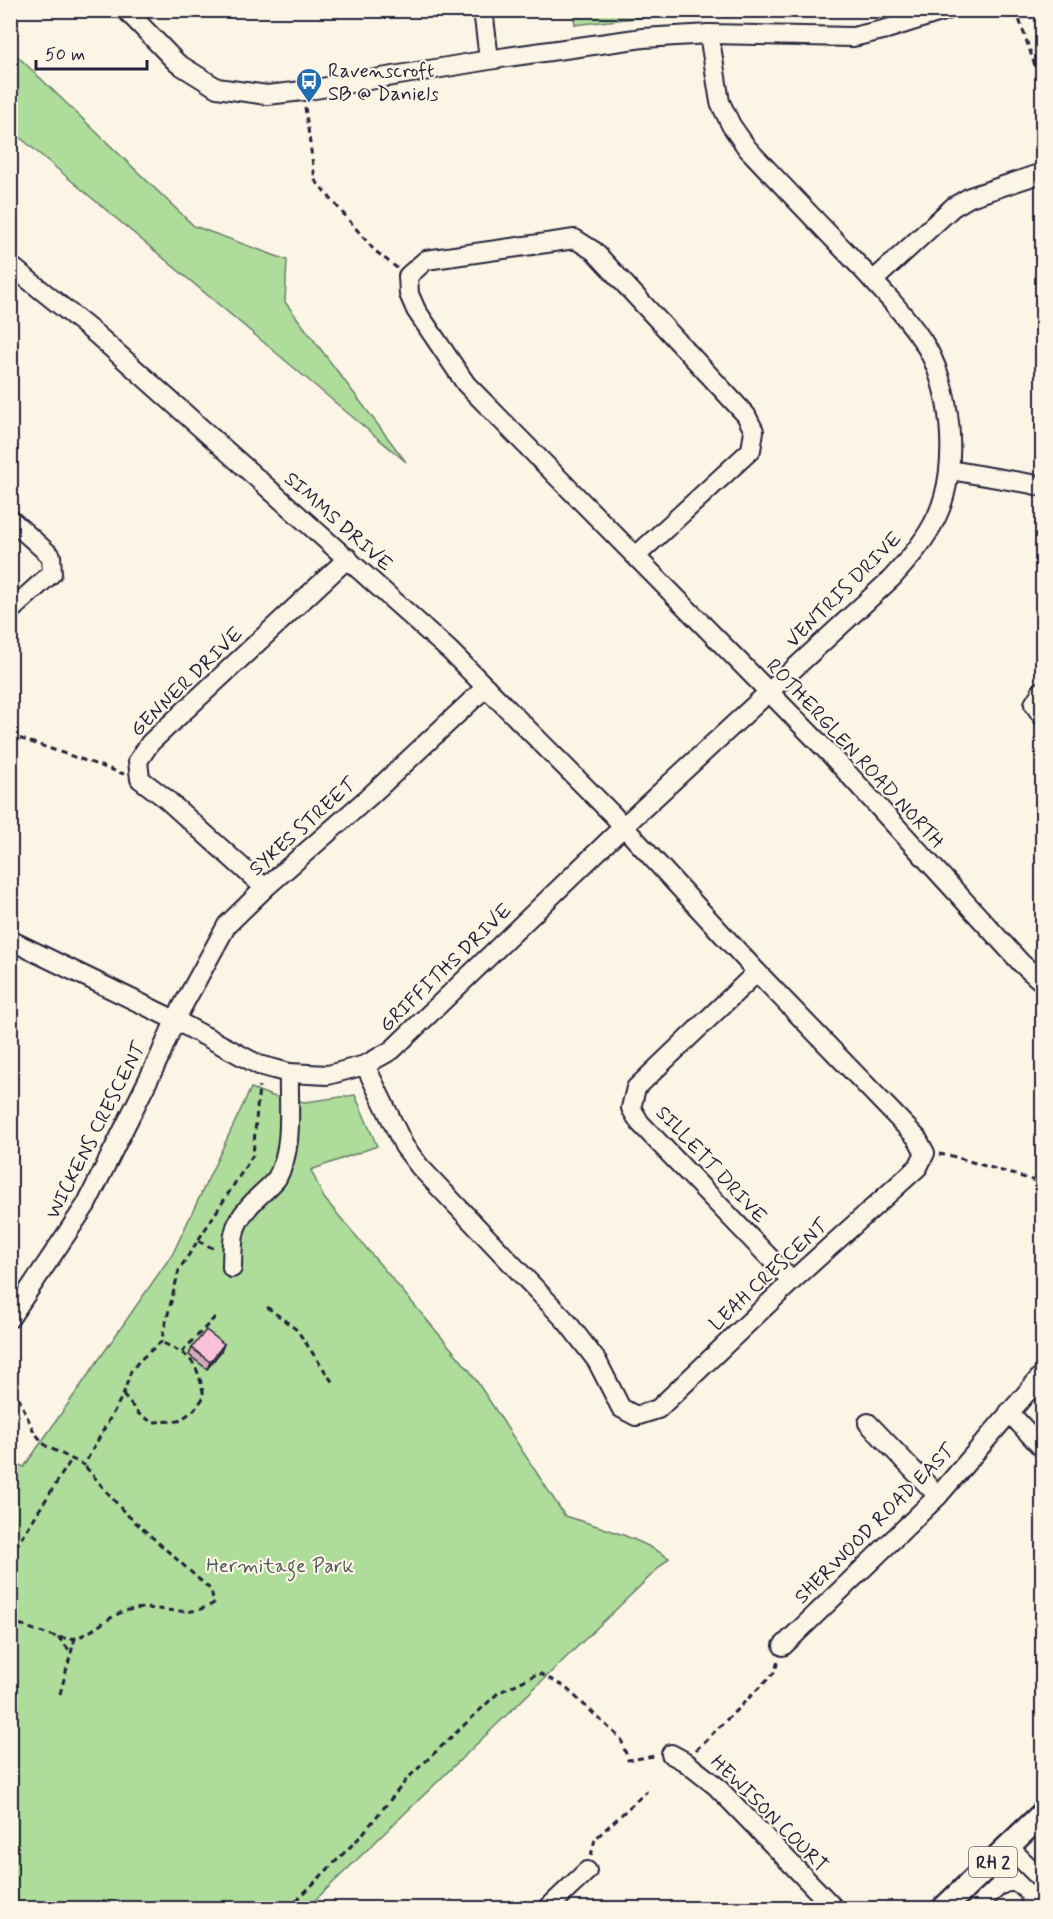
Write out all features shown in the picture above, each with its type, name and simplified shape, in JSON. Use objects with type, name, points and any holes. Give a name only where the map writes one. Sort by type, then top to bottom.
[{"type":"main road","name":"RH 2","points":[[955,1904],[1042,1814]]},
{"type":"street","points":[[126,10],[177,63],[217,88],[267,95],[643,38],[709,34],[853,37],[912,16],[946,10]]},
{"type":"street","points":[[483,10],[489,60]]},
{"type":"street","name":"VENTRIS DRIVE","points":[[623,827],[892,578],[920,546],[938,514],[950,470],[947,405],[940,376],[923,342],[873,281],[747,148],[731,125],[720,102],[709,34]]},
{"type":"street","points":[[873,281],[953,207],[970,197],[1042,173]]},
{"type":"street","points":[[408,276],[426,260],[574,239],[594,251],[746,415],[754,431],[751,450],[636,556]]},
{"type":"street","name":"SIMMS DRIVE","points":[[10,265],[97,335],[450,651],[623,827]]},
{"type":"street","name":"ROTHERGLEN ROAD NORTH","points":[[408,276],[409,294],[416,310],[466,384],[830,754],[1021,963],[1042,982]]},
{"type":"street","points":[[950,470],[1042,487]]},
{"type":"street","points":[[10,519],[51,556],[52,573],[10,611]]},
{"type":"street","name":"GENNER DRIVE","points":[[140,779],[138,761],[150,743],[348,558]]},
{"type":"street","name":"SYKES STREET","points":[[175,1020],[226,925],[486,687]]},
{"type":"street","points":[[1042,691],[1034,704],[1042,716]]},
{"type":"street","points":[[140,779],[165,798],[265,888]]},
{"type":"street","points":[[623,827],[757,972],[917,1138],[925,1153]]},
{"type":"street","name":"GRIFFITHS DRIVE","points":[[10,940],[175,1020],[259,1065],[288,1073],[328,1075],[365,1065],[392,1050],[623,827]]},
{"type":"street","name":"SILLETT DRIVE","points":[[757,972],[636,1088],[631,1107],[640,1123],[792,1281]]},
{"type":"street","name":"WICKENS CRESCENT","points":[[10,1317],[86,1204],[159,1058],[175,1020]]},
{"type":"street","name":"LEAH CRESCENT","points":[[365,1065],[404,1146],[420,1167],[567,1322],[597,1361],[621,1408],[636,1416],[658,1409],[792,1281],[918,1167],[925,1153]]},
{"type":"street","points":[[232,1268],[233,1228],[249,1206],[276,1179],[285,1155],[288,1133],[288,1073]]},
{"type":"street","name":"SHERWOOD ROAD EAST","points":[[783,1646],[938,1496],[1042,1375]]},
{"type":"street","points":[[1009,1412],[1042,1448]]},
{"type":"street","points":[[868,1423],[938,1496]]},
{"type":"street","name":"HEWISON COURT","points":[[678,1758],[716,1786],[834,1908]]},
{"type":"street","points":[[1009,1847],[1042,1880]]},
{"type":"street","points":[[548,1908],[587,1871]]},
{"type":"path","points":[[857,10],[860,17]]},
{"type":"path","points":[[1016,10],[1042,86]]},
{"type":"path","points":[[303,91],[315,180],[374,250],[408,276]]},
{"type":"path","points":[[10,735],[140,779]]},
{"type":"path","points":[[84,1465],[123,1395],[131,1371],[161,1342],[179,1270],[253,1155],[259,1086]]},
{"type":"path","points":[[925,1153],[952,1156],[1042,1183]]},
{"type":"path","points":[[267,1307],[297,1330],[333,1383]]},
{"type":"path","points":[[182,1352],[218,1314]]},
{"type":"path","points":[[123,1395],[139,1414],[152,1422],[179,1420],[194,1410],[204,1397],[200,1372],[185,1354],[161,1342]]},
{"type":"path","points":[[10,1378],[34,1432],[46,1446],[84,1465],[124,1512],[211,1590],[214,1603],[204,1610],[182,1613],[165,1609],[128,1610],[75,1638],[57,1636],[21,1625],[10,1629]]},
{"type":"path","points":[[10,1556],[71,1460]]},
{"type":"path","points":[[57,1636],[71,1652]]},
{"type":"path","points":[[60,1694],[75,1638]]},
{"type":"path","points":[[289,1908],[360,1837],[408,1778],[498,1693],[539,1673],[566,1687],[621,1739],[628,1760],[678,1758],[775,1672],[783,1646]]},
{"type":"path","points":[[587,1871],[595,1839],[647,1791]]},
{"type":"green space","points":[[573,10],[867,11],[827,16],[687,12],[575,25]]},
{"type":"green space","points":[[10,49],[194,226],[287,260],[285,302],[406,462],[11,130]]},
{"type":"green space","name":"Hermitage Park","points":[[251,1088],[272,1096],[305,1102],[355,1095],[377,1146],[311,1170],[324,1198],[470,1371],[565,1516],[632,1538],[669,1558],[307,1908],[11,1908],[10,1461],[24,1467],[173,1253]]},
{"type":"building","points":[[206,1330],[224,1344],[210,1362],[192,1348]]},
{"type":"place","name":"Ravenscroft SB @ Daniels","points":[[309,104]]}]
